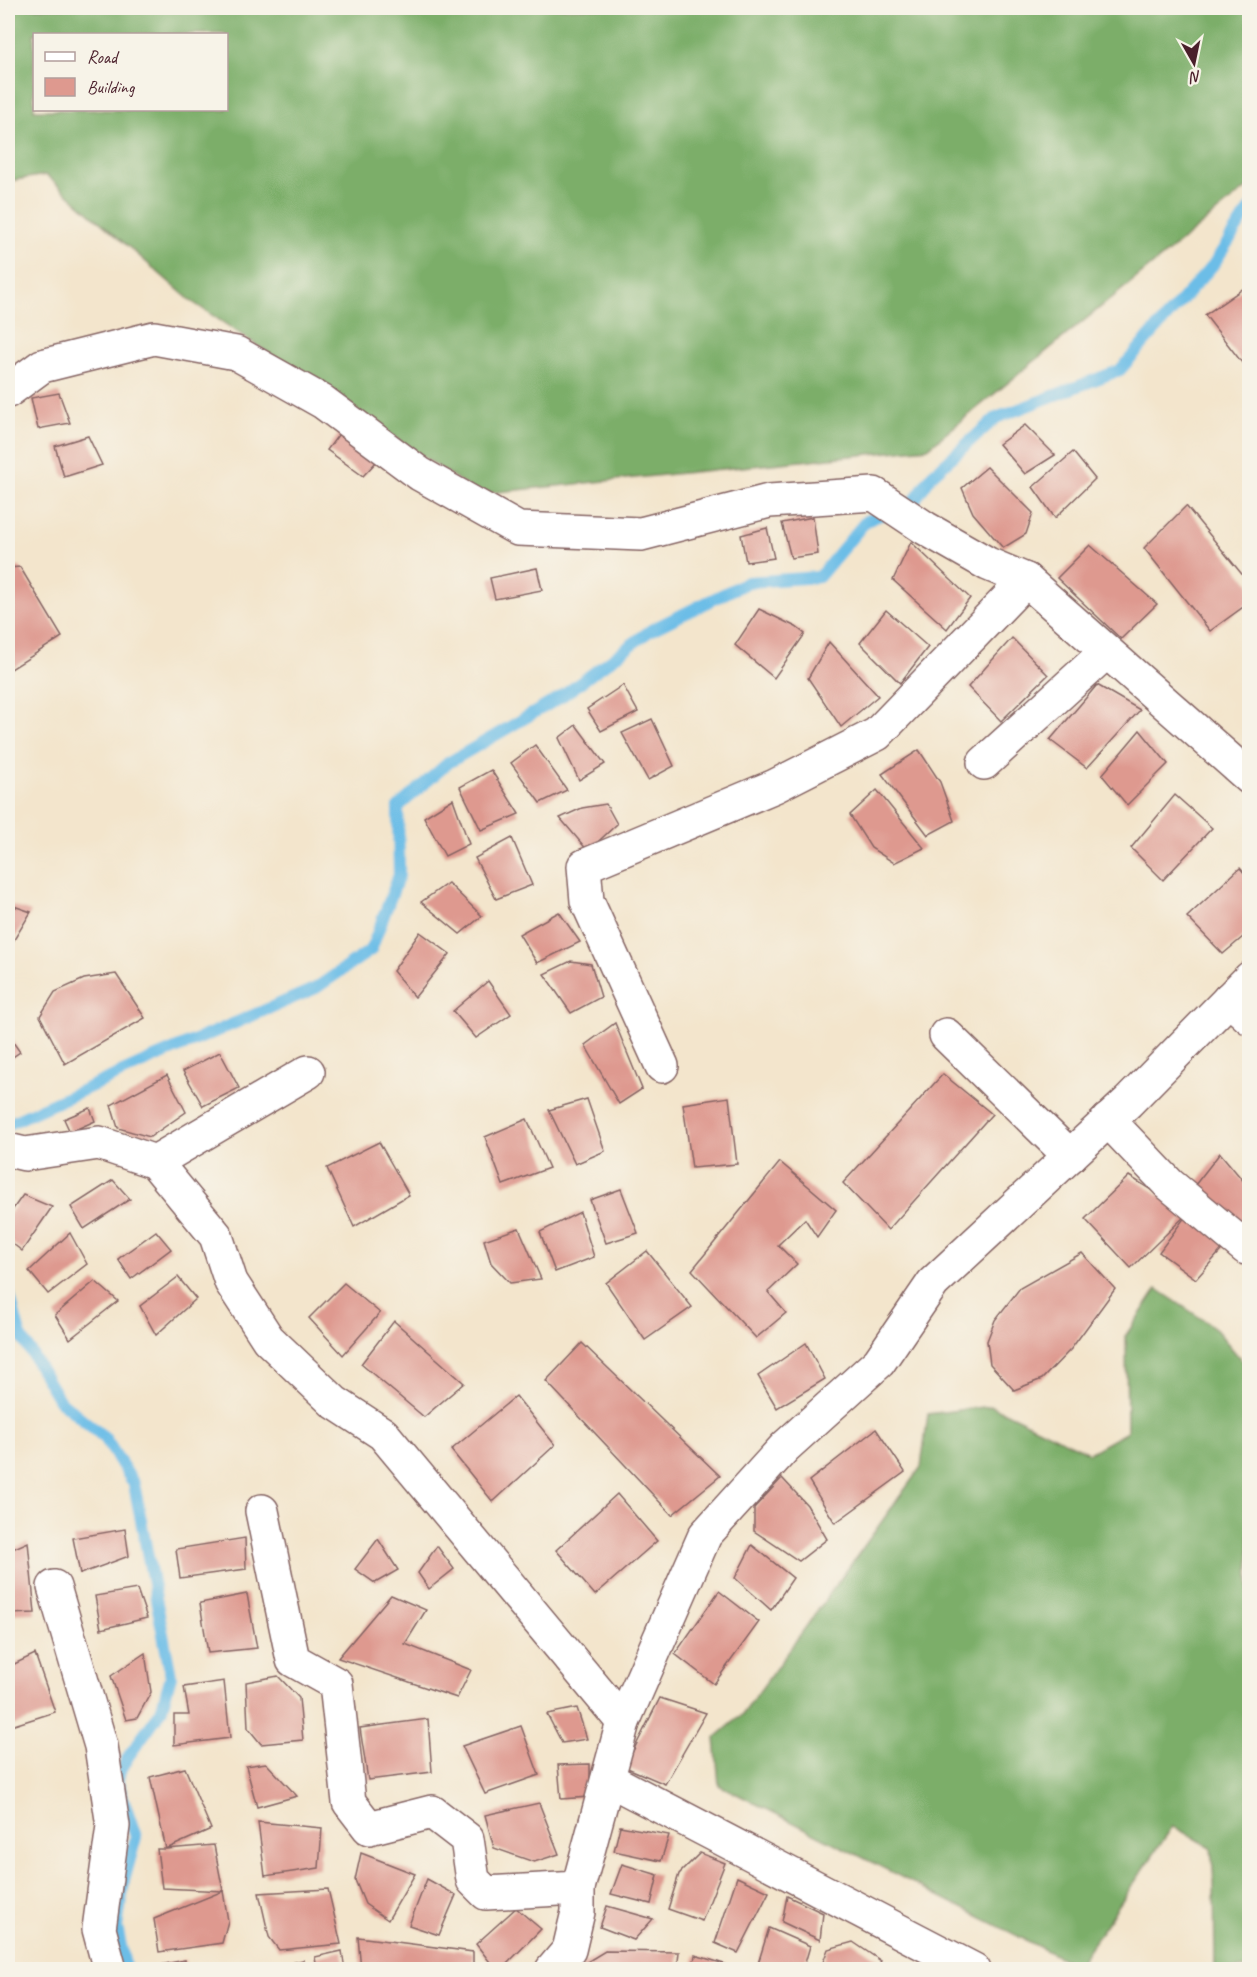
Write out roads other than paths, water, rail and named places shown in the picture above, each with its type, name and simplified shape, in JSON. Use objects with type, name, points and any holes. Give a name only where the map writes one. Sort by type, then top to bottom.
[{"type":"street","points":[[8,391],[42,366],[154,338],[236,352],[323,402],[420,474],[519,529],[641,534],[769,501],[874,494],[925,528],[988,564],[1026,580],[1250,778]]},
{"type":"street","points":[[662,1066],[587,901],[584,866],[775,786],[877,734],[1026,580]]},
{"type":"street","points":[[984,763],[1106,652]]},
{"type":"street","points":[[552,1970],[568,1950],[578,1912],[578,1888],[623,1722],[705,1535],[785,1447],[879,1362],[933,1283],[1243,998]]},
{"type":"street","points":[[946,1035],[1070,1156]]},
{"type":"street","points":[[155,1162],[308,1072]]},
{"type":"street","points":[[1108,1120],[1169,1184],[1246,1248],[1250,1248]]},
{"type":"street","points":[[8,1150],[25,1154],[99,1143],[155,1162],[216,1236],[231,1282],[268,1339],[334,1402],[383,1434],[623,1722]]},
{"type":"street","points":[[262,1512],[293,1660],[336,1684],[349,1802],[369,1828],[432,1812],[466,1839],[473,1880],[486,1893],[578,1888]]},
{"type":"street","points":[[54,1587],[101,1746],[113,1826],[99,1929],[110,1970]]},
{"type":"street","points":[[608,1779],[974,1970]]},
{"type":"waterway","points":[[8,1124],[316,988],[371,950],[399,875],[398,807],[448,763],[561,697],[651,630],[748,582],[819,577],[866,521],[914,501],[932,475],[996,418],[1120,370],[1213,265],[1250,208]]},
{"type":"waterway","points":[[8,1290],[20,1334],[59,1400],[105,1438],[134,1484],[171,1676],[161,1711],[128,1757],[117,1780],[136,1837],[124,1881],[117,1927],[126,1970]]}]
